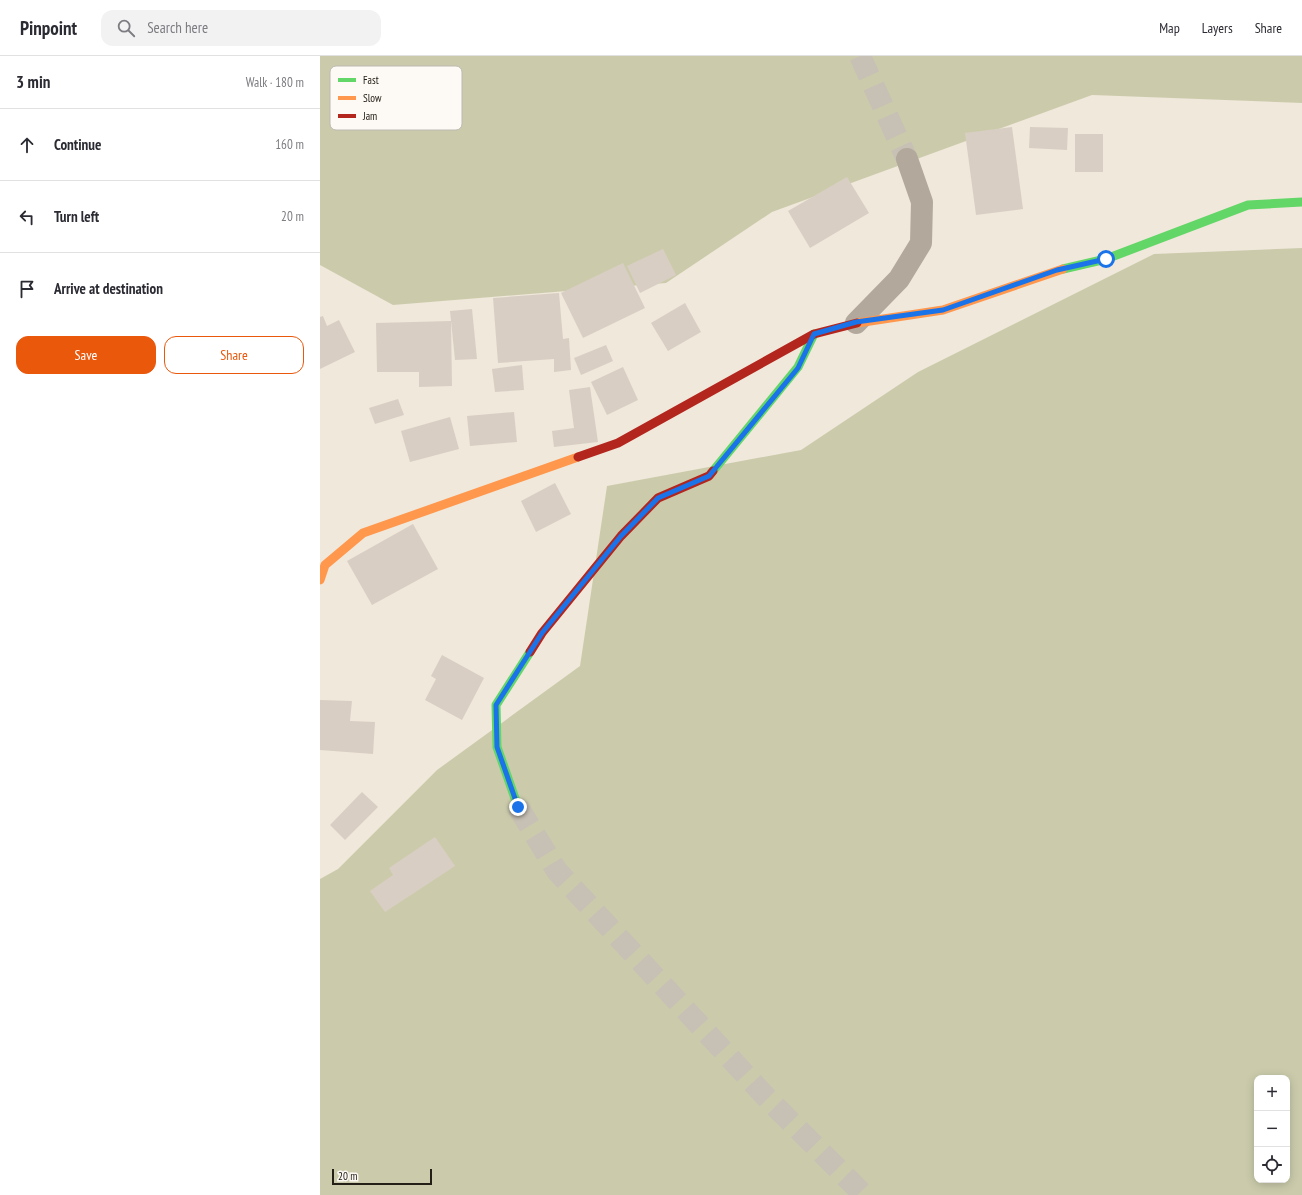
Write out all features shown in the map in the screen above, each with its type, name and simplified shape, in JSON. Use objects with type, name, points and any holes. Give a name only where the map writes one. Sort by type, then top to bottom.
[{"type":"street","points":[[856,322],[899,279],[921,243],[922,202],[907,159]]},
{"type":"street","points":[[320,580],[325,566],[363,533],[618,444],[814,334],[856,322],[943,310],[1057,270],[1106,259],[1248,205],[1302,202]]},
{"type":"street","points":[[518,807],[497,747],[496,705],[542,633],[621,536],[658,498],[709,476],[798,368],[814,334]]},
{"type":"green space","points":[[320,56],[1302,56],[1302,103],[1092,95],[772,212],[666,283],[393,305],[320,265]]},
{"type":"green space","points":[[1302,248],[1302,1195],[320,1195],[320,879],[338,869],[437,770],[580,666],[607,486],[801,450],[918,372],[1154,254]]},
{"type":"building","points":[[1012,127],[1023,209],[976,215],[965,133]]},
{"type":"building","points":[[1030,127],[1068,128],[1067,150],[1029,148]]},
{"type":"building","points":[[1075,134],[1103,134],[1103,172],[1075,172]]},
{"type":"building","points":[[847,177],[869,213],[810,248],[788,211]]},
{"type":"building","points":[[663,249],[676,275],[640,293],[627,266]]},
{"type":"building","points":[[623,263],[645,308],[583,338],[561,293]]},
{"type":"building","points":[[559,293],[563,339],[569,338],[571,370],[554,372],[554,359],[498,363],[493,298]]},
{"type":"building","points":[[685,303],[701,332],[668,351],[651,323]]},
{"type":"building","points":[[472,309],[477,359],[455,360],[450,311]]},
{"type":"building","points":[[323,316],[327,326],[339,320],[355,352],[320,369],[320,317]]},
{"type":"building","points":[[451,321],[452,386],[419,387],[419,372],[377,372],[376,323]]},
{"type":"building","points":[[606,345],[613,361],[581,375],[574,358]]},
{"type":"building","points":[[522,365],[524,390],[495,392],[492,369]]},
{"type":"building","points":[[623,367],[638,400],[607,415],[591,382]]},
{"type":"building","points":[[590,387],[598,442],[554,447],[552,431],[574,428],[569,390]]},
{"type":"building","points":[[398,399],[404,415],[375,424],[369,408]]},
{"type":"building","points":[[514,412],[517,442],[470,446],[467,416]]},
{"type":"building","points":[[450,417],[459,449],[410,462],[401,431]]},
{"type":"building","points":[[555,483],[571,514],[536,532],[521,501]]},
{"type":"building","points":[[413,524],[438,569],[372,605],[347,561]]},
{"type":"building","points":[[442,655],[484,678],[462,720],[425,700],[436,679],[431,676]]},
{"type":"building","points":[[320,700],[352,701],[350,721],[375,722],[373,754],[320,750]]},
{"type":"building","points":[[362,792],[378,807],[345,840],[330,825]]},
{"type":"building","points":[[435,837],[455,866],[385,912],[370,891],[393,875],[389,868]]},
{"type":"tunnel","points":[[860,56],[907,159]]},
{"type":"tunnel","points":[[518,807],[557,871],[767,1098],[864,1195]]},
{"type":"traffic: fast","points":[[1063,269],[1106,259],[1248,205],[1302,202]]},
{"type":"traffic: fast","points":[[713,471],[798,367],[814,334]]},
{"type":"traffic: fast","points":[[518,807],[497,747],[496,705],[530,652]]},
{"type":"traffic: slow","points":[[857,323],[943,310],[1063,269]]},
{"type":"traffic: slow","points":[[320,580],[325,565],[363,533],[578,457]]},
{"type":"traffic: jam","points":[[578,457],[618,443],[814,334],[857,323]]},
{"type":"traffic: jam","points":[[530,652],[542,633],[621,536],[658,498],[709,476],[713,471]]},
{"type":"route","points":[[518,807],[497,747],[496,705],[542,633],[621,536],[658,498],[709,476],[798,368],[814,334],[856,322],[943,310],[1057,270],[1106,259]]}]
